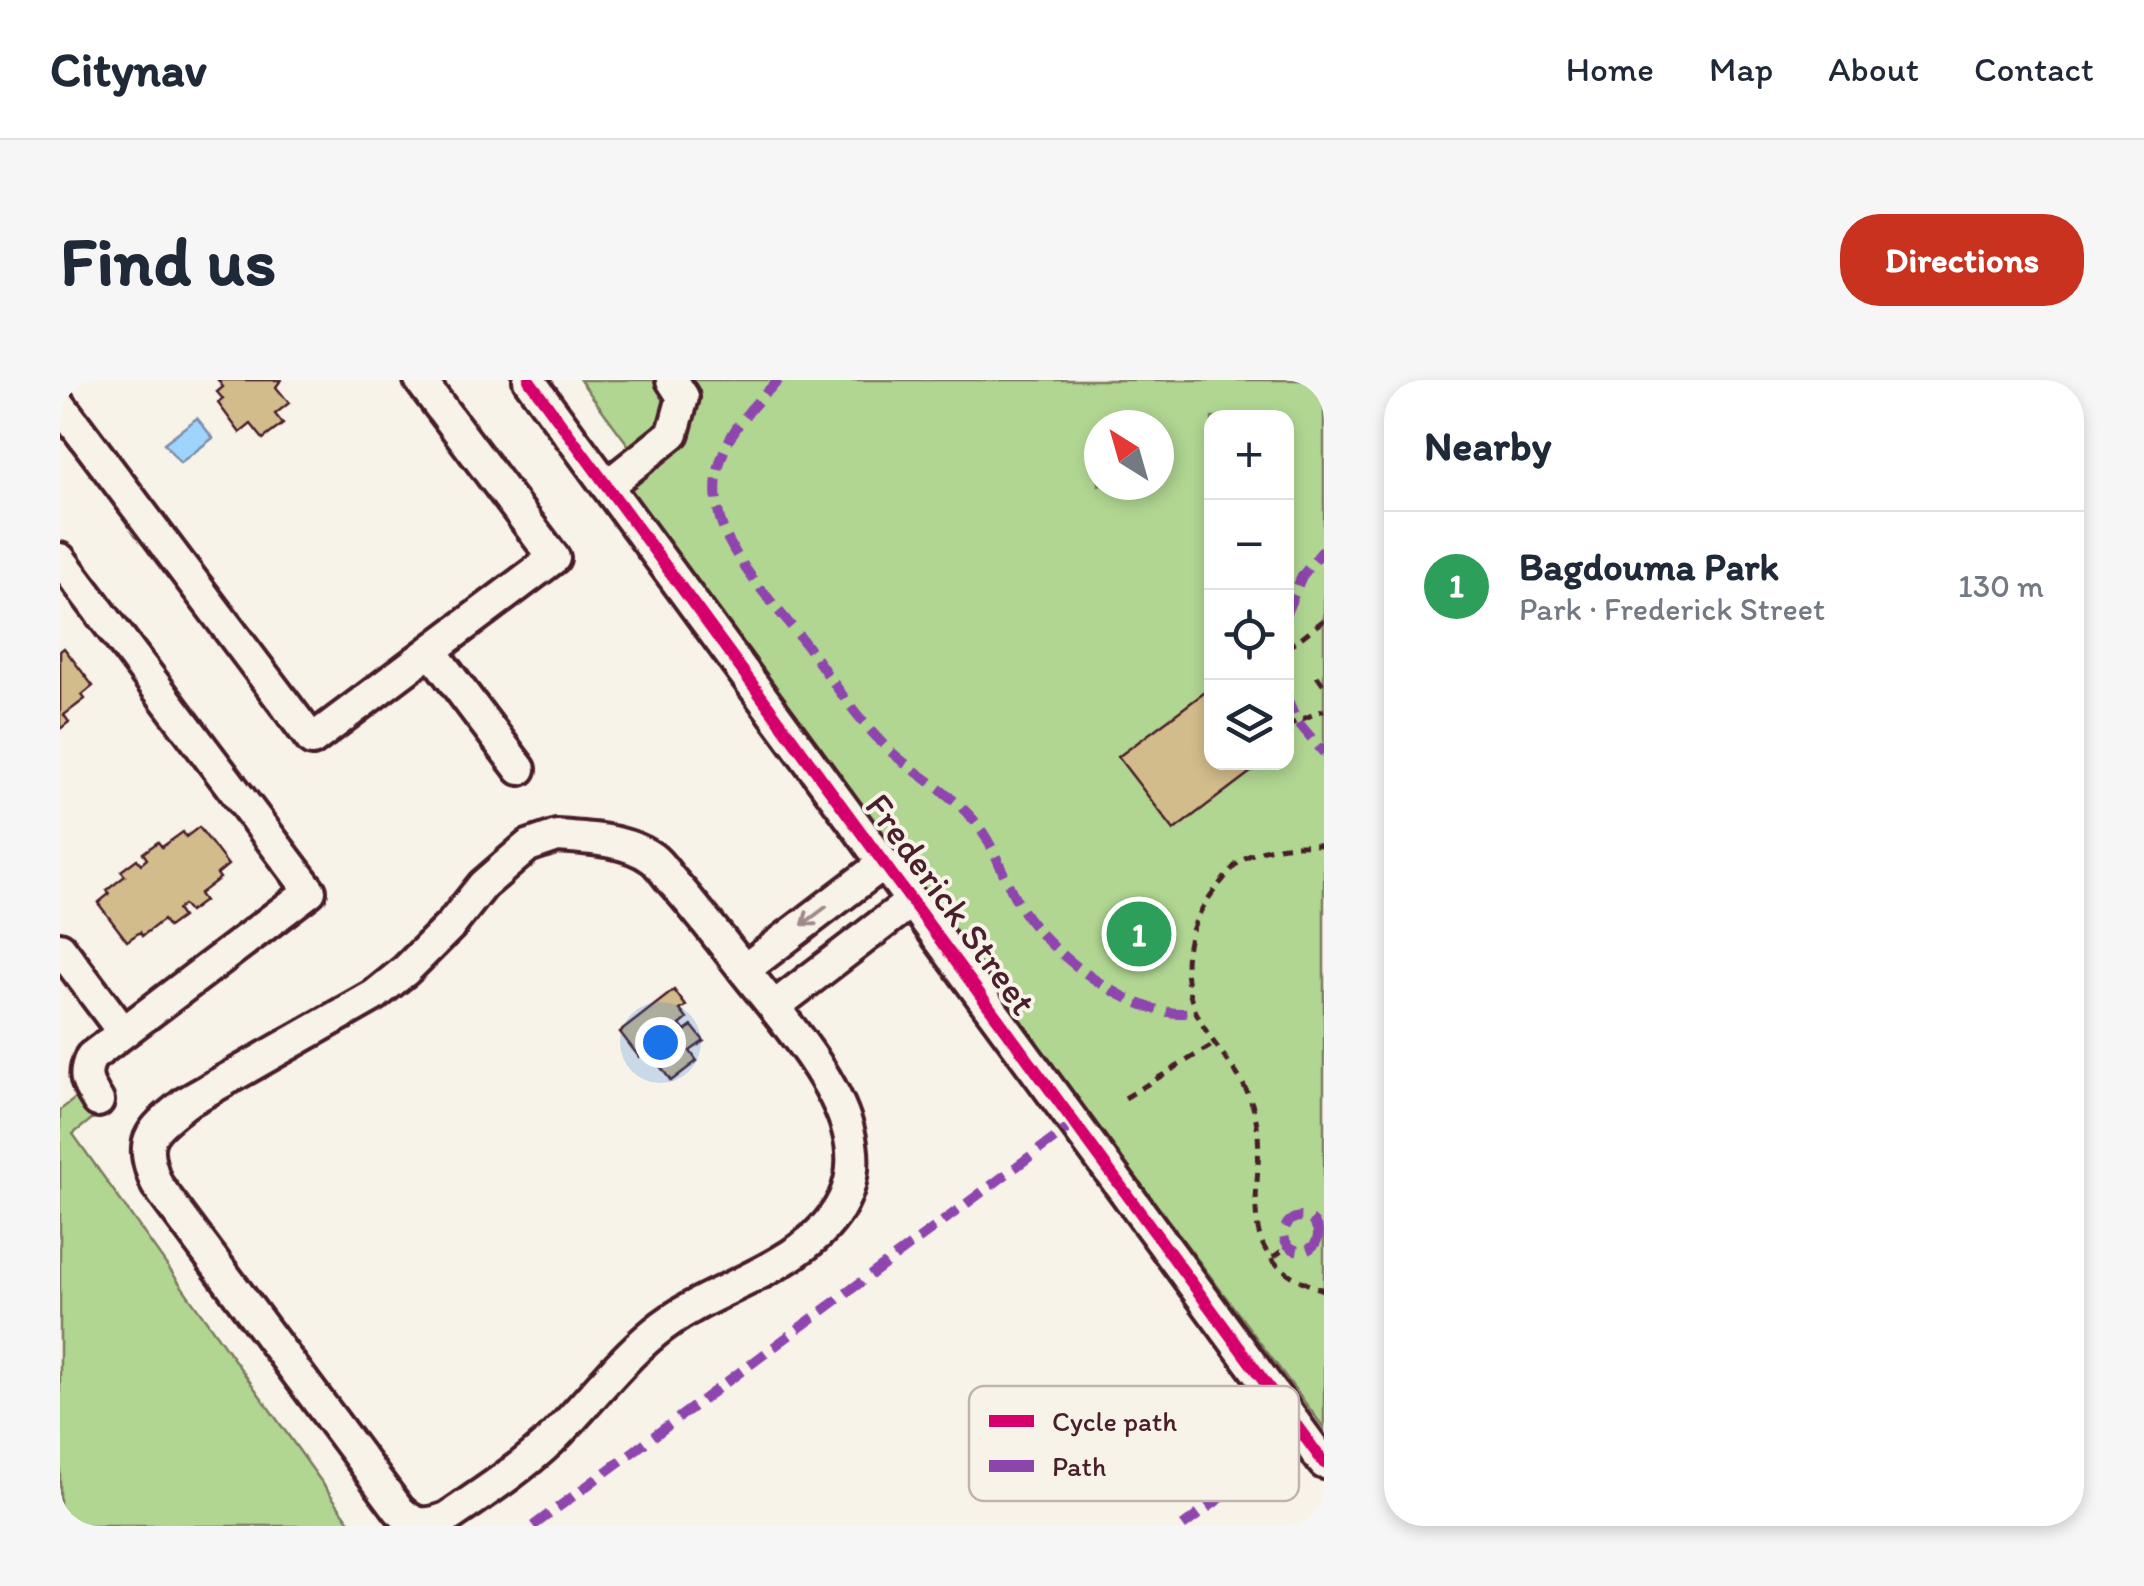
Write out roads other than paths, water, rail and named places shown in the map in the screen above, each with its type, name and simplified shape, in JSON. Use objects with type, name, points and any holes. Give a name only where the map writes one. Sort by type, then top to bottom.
[{"type":"street","points":[[60,405],[312,740],[554,558],[420,380]]},
{"type":"street","name":"Frederick Street","points":[[529,380],[1267,1386]]},
{"type":"street","points":[[607,486],[672,434],[682,396],[672,380]]},
{"type":"street","points":[[60,559],[70,594],[310,891],[91,1058],[84,1071],[98,1101]]},
{"type":"street","points":[[431,650],[520,768]]},
{"type":"street","points":[[558,836],[593,838],[652,858],[744,970],[808,1050],[846,1114],[852,1144],[850,1179],[836,1213],[784,1260],[689,1307],[655,1332],[549,1441],[465,1506],[431,1524],[418,1525],[408,1519],[157,1185],[147,1160],[147,1140],[161,1122],[185,1103],[374,994],[406,970],[483,884],[528,846],[558,836]]},
{"type":"street","points":[[744,970],[884,863]]},
{"type":"street","points":[[774,1007],[912,902]]},
{"type":"street","points":[[60,948],[124,1032]]},
{"type":"street","name":"Frederick Street","points":[[1299,1429],[1324,1463]]},
{"type":"water","points":[[197,418],[213,438],[180,463],[164,443]]},
{"type":"place","name":"Bagdouma Park","points":[[1139,934]]}]
